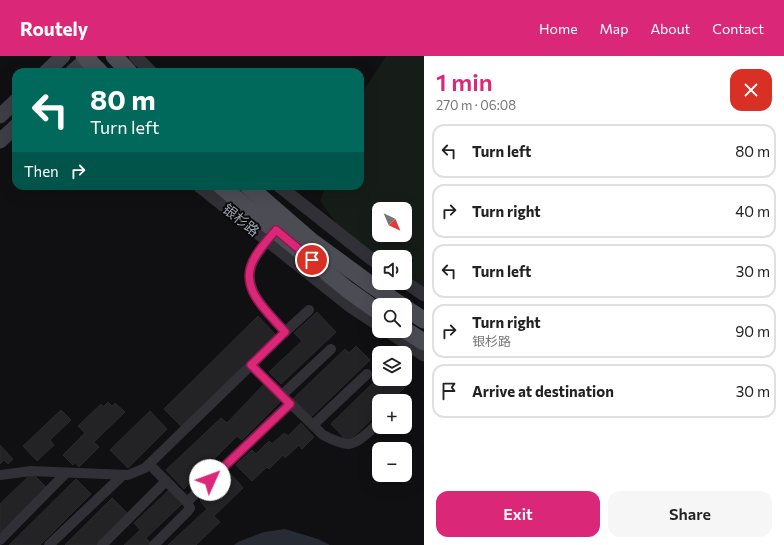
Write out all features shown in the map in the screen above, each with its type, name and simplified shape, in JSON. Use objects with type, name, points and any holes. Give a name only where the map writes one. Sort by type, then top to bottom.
[{"type":"main road","points":[[50,68],[64,56]]},
{"type":"main road","points":[[114,56],[125,68]]},
{"type":"main road","points":[[0,116],[12,105]]},
{"type":"main road","points":[[0,141],[12,130]]},
{"type":"main road","name":"银杉路","points":[[226,190],[348,290],[372,307]]},
{"type":"main road","name":"银杉路","points":[[251,190],[277,231],[310,240],[391,298]]},
{"type":"main road","points":[[412,312],[424,320]]},
{"type":"main road","points":[[412,334],[424,342]]},
{"type":"street","points":[[64,56],[82,64]]},
{"type":"street","points":[[135,56],[148,68]]},
{"type":"street","name":"银杉路","points":[[206,190],[277,231],[350,306],[372,320]]},
{"type":"street","points":[[283,190],[372,260]]},
{"type":"street","points":[[277,231],[257,255],[251,266],[249,278],[254,296],[285,332]]},
{"type":"street","points":[[412,287],[424,295]]},
{"type":"street","points":[[0,475],[32,471],[123,475],[138,472],[150,465],[309,310]]},
{"type":"street","points":[[398,338],[424,355]]},
{"type":"street","points":[[282,395],[331,349]]},
{"type":"street","points":[[251,365],[323,435],[330,439],[348,444],[354,443],[372,428]]},
{"type":"street","points":[[313,425],[367,374]]},
{"type":"street","points":[[187,502],[290,404]]},
{"type":"street","points":[[150,465],[187,502],[190,508],[154,545]]},
{"type":"street","points":[[0,540],[66,473]]},
{"type":"street","points":[[49,545],[123,475]]},
{"type":"street","points":[[102,545],[166,481]]},
{"type":"shaded area","points":[[386,56],[424,56],[424,289],[412,281],[412,250],[372,250],[372,253],[346,236],[320,201],[324,190],[364,190],[364,90]]},
{"type":"shaded area","points":[[285,529],[318,539],[330,545],[234,545],[264,532]]},
{"type":"building","points":[[317,312],[336,332],[281,384],[269,372],[302,341],[294,333]]},
{"type":"building","points":[[258,316],[275,334],[181,426],[164,409]]},
{"type":"building","points":[[356,346],[370,360],[311,417],[293,399],[345,349],[349,353]]},
{"type":"building","points":[[265,383],[281,401],[242,440],[237,436],[184,489],[166,470],[221,418],[227,423]]},
{"type":"building","points":[[372,384],[372,386],[406,386],[398,394],[372,394],[372,419],[348,442],[331,424]]},
{"type":"building","points":[[108,402],[112,406],[115,403],[125,412],[94,442],[99,447],[79,467],[75,462],[73,465],[63,455],[85,433],[78,426],[101,404],[103,407]]},
{"type":"building","points":[[61,410],[71,420],[50,440],[54,445],[37,461],[23,446]]},
{"type":"building","points":[[150,411],[167,429],[128,468],[110,450]]},
{"type":"building","points":[[301,423],[314,437],[302,449],[299,445],[285,458],[283,455],[269,469],[267,467],[252,481],[236,465],[252,450],[256,454],[269,441],[272,444],[284,433],[288,436]]},
{"type":"building","points":[[0,445],[13,459],[8,464],[4,460],[0,464]]},
{"type":"building","points":[[32,473],[46,487],[0,532],[0,504]]},
{"type":"building","points":[[230,473],[243,488],[214,516],[220,522],[196,545],[168,545],[207,509],[200,501]]},
{"type":"building","points":[[76,479],[91,494],[40,545],[9,545]]},
{"type":"building","points":[[169,490],[183,503],[146,538],[151,544],[124,545],[140,530],[134,523]]},
{"type":"building","points":[[112,498],[128,514],[97,545],[65,545]]},
{"type":"route","points":[[210,480],[290,404],[251,365],[285,332],[254,296],[249,278],[251,266],[257,255],[276,230],[312,260]]}]
